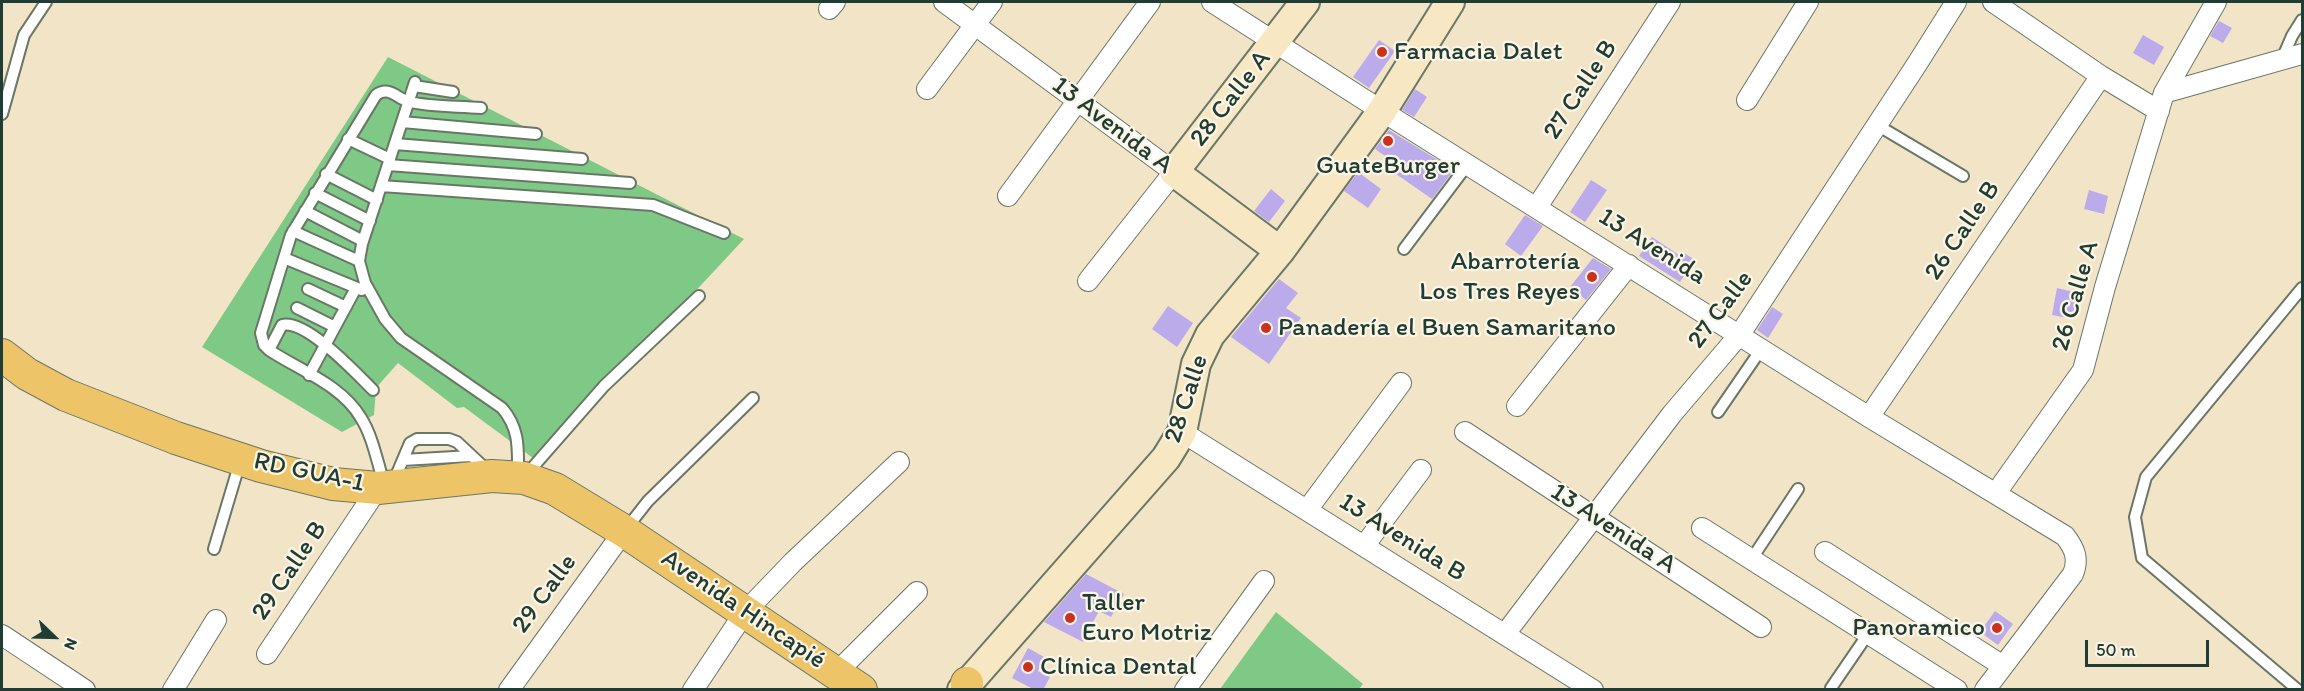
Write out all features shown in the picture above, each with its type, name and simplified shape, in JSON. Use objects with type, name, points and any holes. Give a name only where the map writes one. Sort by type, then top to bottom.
[{"type":"main road","name":"28 Calle A","points":[[1174,172],[1305,2]]},
{"type":"main road","name":"28 Calle","points":[[965,687],[1166,458],[1182,432],[1196,364],[1210,335],[1280,251],[1382,111],[1450,2]]},
{"type":"main road","name":"13 Avenida A","points":[[1174,172],[1280,251]]},
{"type":"main road","name":"RD GUA-1","points":[[5,354],[27,374],[66,395],[176,438],[241,459],[333,484],[501,472],[555,489],[624,531]]},
{"type":"main road","name":"Avenida Hincapié","points":[[624,531],[853,685]]},
{"type":"street","name":"13 Avenida A","points":[[944,2],[1174,172]]},
{"type":"street","points":[[927,89],[992,2]]},
{"type":"street","points":[[1008,196],[1150,2]]},
{"type":"street","name":"13 Avenida","points":[[1212,2],[1869,417],[2065,536],[2076,555],[2077,565],[2073,574],[2003,666]]},
{"type":"street","name":"27 Calle B","points":[[1537,207],[1670,2]]},
{"type":"street","points":[[1747,100],[1808,2]]},
{"type":"street","name":"27 Calle","points":[[1505,634],[1672,414],[1740,334],[1956,2]]},
{"type":"street","points":[[1994,2],[2101,76],[2162,102],[2302,54]]},
{"type":"street","name":"26 Calle A","points":[[1996,493],[2083,370],[2105,288],[2162,102],[2216,2]]},
{"type":"street","name":"26 Calle B","points":[[1869,417],[2101,76]]},
{"type":"street","name":"28 Calle A","points":[[1088,280],[1174,172]]},
{"type":"street","points":[[1517,406],[1629,265]]},
{"type":"street","points":[[1307,510],[1401,383]]},
{"type":"street","name":"13 Avenida B","points":[[1182,432],[1593,690]]},
{"type":"street","name":"13 Avenida A","points":[[1465,432],[1761,627]]},
{"type":"street","points":[[693,690],[745,612],[793,562],[899,462]]},
{"type":"street","points":[[1364,546],[1421,470]]},
{"type":"street","name":"29 Calle B","points":[[267,654],[389,480]]},
{"type":"street","name":"13 Avenida A","points":[[1702,528],[1957,690]]},
{"type":"street","name":"29 Calle","points":[[509,690],[624,531]]},
{"type":"street","points":[[1825,552],[2003,666],[1985,690]]},
{"type":"street","points":[[1185,690],[1264,581]]},
{"type":"street","points":[[853,685],[916,592]]},
{"type":"street","points":[[173,690],[216,620]]},
{"type":"street","points":[[2,635],[85,690]]},
{"type":"lane","points":[[2,114],[24,35],[46,2]]},
{"type":"lane","points":[[2282,60],[2302,20]]},
{"type":"lane","points":[[453,92],[414,84],[363,241],[359,261],[365,283],[385,319],[401,338],[502,408],[510,417],[518,438],[501,472]]},
{"type":"lane","points":[[435,104],[436,89]]},
{"type":"lane","points":[[389,480],[362,418],[353,406],[334,389],[269,350],[264,345],[261,333],[293,231],[376,95],[381,91],[387,91],[408,102],[481,108]]},
{"type":"lane","points":[[402,122],[536,134]]},
{"type":"lane","points":[[1877,125],[1963,176]]},
{"type":"lane","points":[[348,139],[389,162],[453,170],[630,183]]},
{"type":"lane","points":[[394,144],[582,159]]},
{"type":"lane","points":[[453,170],[455,149]]},
{"type":"lane","points":[[524,175],[525,154]]},
{"type":"lane","points":[[1404,249],[1468,164]]},
{"type":"lane","points":[[326,174],[376,200]]},
{"type":"lane","points":[[571,199],[573,178]]},
{"type":"lane","points":[[381,186],[653,205],[724,233]]},
{"type":"lane","points":[[315,193],[370,221]]},
{"type":"lane","points":[[304,211],[363,241]]},
{"type":"lane","points":[[293,231],[359,261]]},
{"type":"lane","points":[[284,258],[371,294]]},
{"type":"lane","points":[[309,375],[356,288]]},
{"type":"lane","points":[[2298,690],[2142,558],[2135,517],[2146,477],[2302,288]]},
{"type":"lane","points":[[309,289],[346,307]]},
{"type":"lane","points":[[501,472],[604,386],[699,296]]},
{"type":"lane","points":[[297,308],[335,327]]},
{"type":"lane","points":[[269,350],[279,329],[285,324],[326,344],[373,390]]},
{"type":"lane","points":[[1718,412],[1762,348]]},
{"type":"lane","points":[[624,531],[648,501],[753,398]]},
{"type":"lane","points":[[389,480],[410,444],[417,439],[449,439],[457,442],[501,472]]},
{"type":"lane","points":[[214,549],[236,482],[241,459]]},
{"type":"lane","points":[[1751,560],[1798,489]]},
{"type":"lane","points":[[1831,688],[1868,634]]},
{"type":"green space","points":[[388,57],[744,239],[537,461],[464,407],[457,408],[398,363],[376,388],[374,415],[342,432],[202,347]]},
{"type":"green space","points":[[1276,612],[1363,684],[1359,689],[1220,689]]},
{"type":"building","points":[[2219,21],[2232,28],[2223,43],[2210,36]]},
{"type":"building","points":[[2143,35],[2164,47],[2154,65],[2133,53]]},
{"type":"building","points":[[1379,40],[1395,51],[1369,88],[1353,77]]},
{"type":"building","points":[[1415,89],[1427,97],[1414,117],[1402,110]]},
{"type":"building","points":[[1389,130],[1454,170],[1432,199],[1396,174],[1401,167],[1375,149]]},
{"type":"building","points":[[1358,172],[1381,189],[1368,208],[1344,191]]},
{"type":"building","points":[[1591,180],[1607,190],[1585,222],[1570,212]]},
{"type":"building","points":[[1271,189],[1285,201],[1269,222],[1254,211]]},
{"type":"building","points":[[2089,190],[2108,196],[2104,214],[2084,209]]},
{"type":"building","points":[[1525,215],[1543,226],[1521,256],[1505,244]]},
{"type":"building","points":[[1652,237],[1679,255],[1681,251],[1695,260],[1680,282],[1639,256]]},
{"type":"building","name":"Abarrotería Los Tres Reyes","points":[[1593,258],[1611,269],[1586,300],[1570,287]]},
{"type":"building","name":"Panadería el Buen Samaritano","points":[[1279,279],[1298,293],[1286,308],[1301,318],[1269,364],[1231,337]]},
{"type":"building","points":[[2057,288],[2078,293],[2073,319],[2052,315]]},
{"type":"building","points":[[1168,306],[1193,323],[1177,347],[1152,329]]},
{"type":"building","points":[[1772,307],[1783,314],[1768,338],[1757,330]]},
{"type":"building","points":[[1086,574],[1124,594],[1111,617],[1099,611],[1083,642],[1044,622]]},
{"type":"building","name":"Panoramico","points":[[1995,611],[2013,624],[1998,645],[1980,632]]},
{"type":"building","name":"Clínica Dental","points":[[1028,648],[1044,657],[1038,671],[1050,677],[1043,690],[1035,690],[1012,678]]},
{"type":"place","name":"Farmacia Dalet","points":[[1382,52]]},
{"type":"place","name":"GuateBurger","points":[[1388,141]]},
{"type":"place","name":"Abarrotería Los Tres Reyes","points":[[1592,277]]},
{"type":"place","name":"Panadería el Buen Samaritano","points":[[1266,328]]},
{"type":"place","name":"Taller Euro Motriz","points":[[1070,618]]},
{"type":"place","name":"Panoramico","points":[[1997,628]]},
{"type":"place","name":"Clínica Dental","points":[[1028,667]]}]
